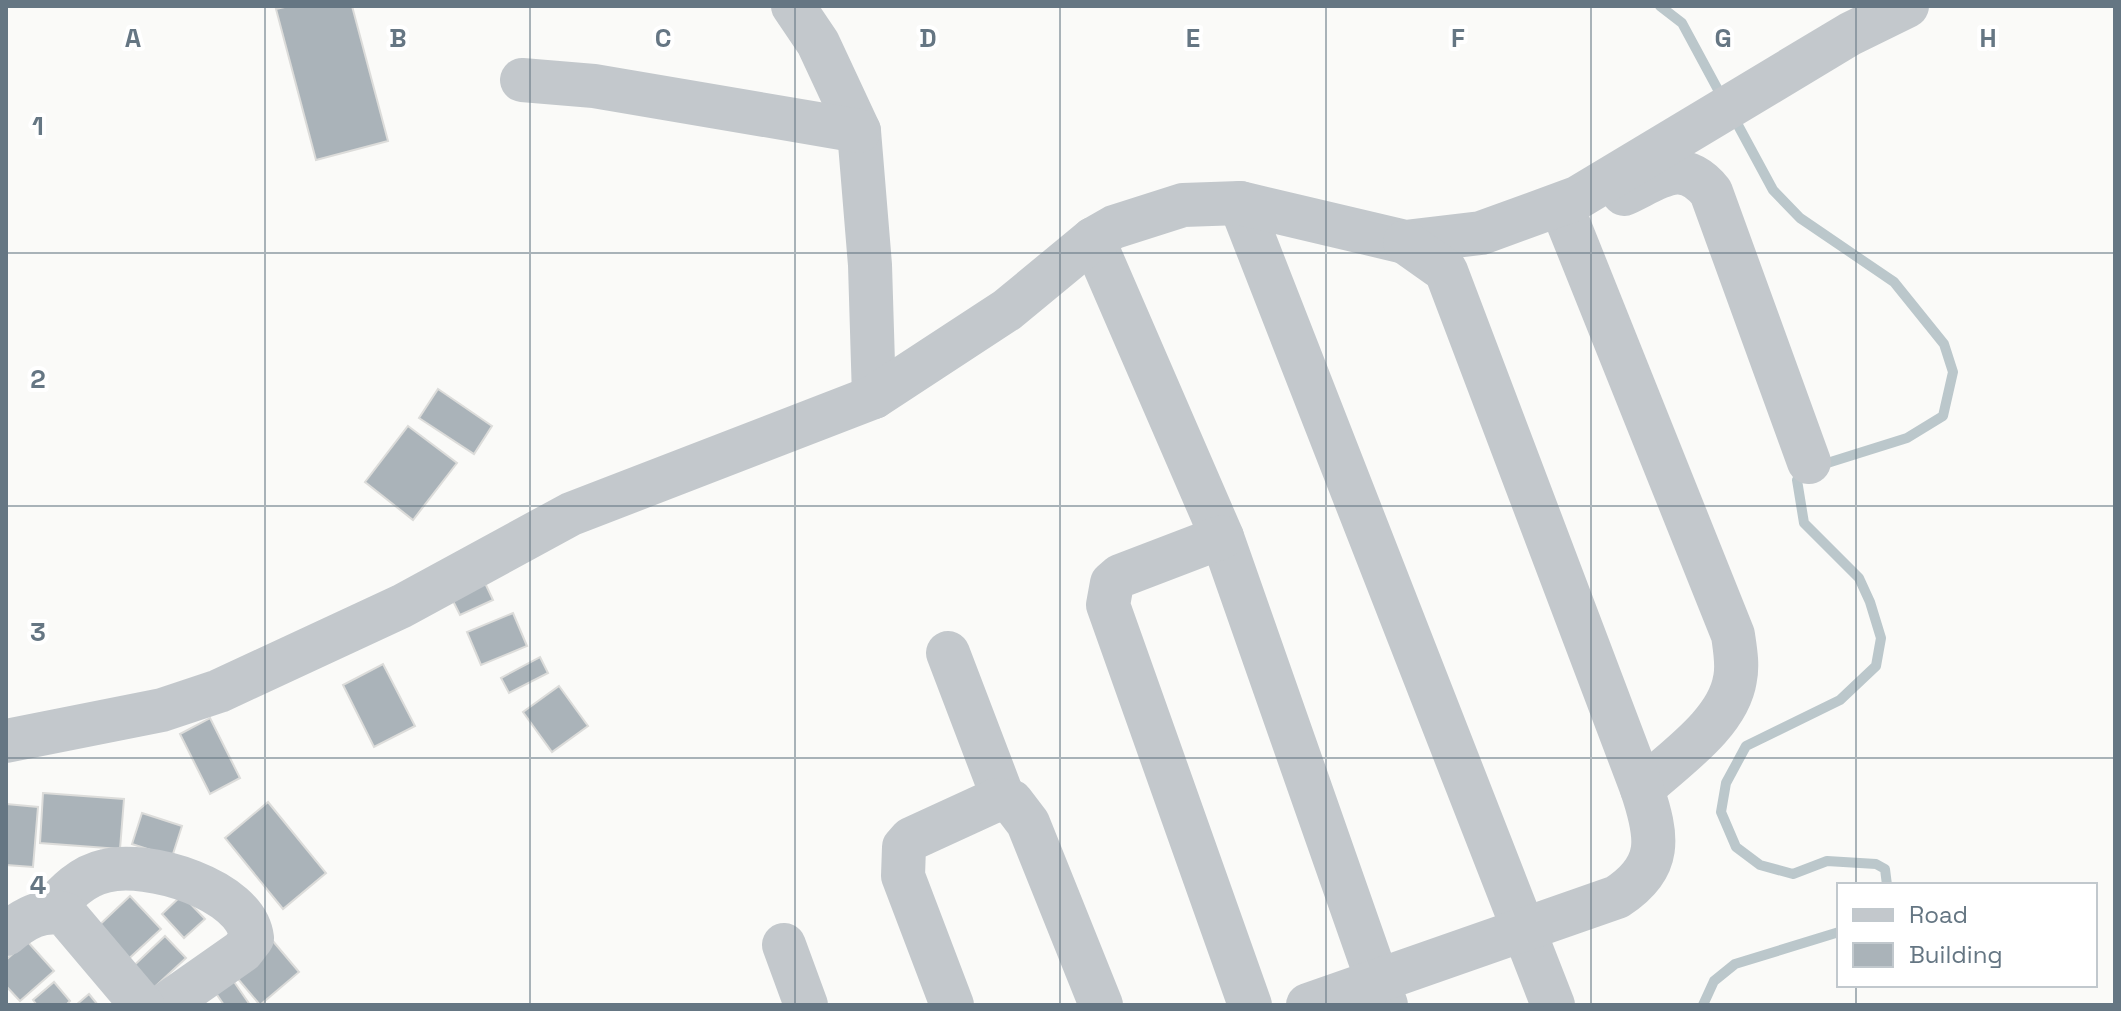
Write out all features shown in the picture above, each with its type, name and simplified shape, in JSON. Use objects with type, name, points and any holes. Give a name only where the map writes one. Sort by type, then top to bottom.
[{"type":"street","points":[[793,6],[818,43],[859,131],[870,265],[874,397]]},
{"type":"street","points":[[6,741],[162,710],[219,691],[402,606],[571,514],[874,397],[1007,310],[1093,239],[1160,210],[1183,205],[1240,203],[1405,242],[1481,233],[1577,198],[1723,109],[1762,89],[1844,20],[1907,6]]},
{"type":"street","points":[[522,80],[594,86],[859,131]]},
{"type":"street","points":[[1446,271],[1671,173],[1699,176],[1711,192],[1722,219],[1809,462]]},
{"type":"street","points":[[1240,203],[1520,928],[1553,1005]]},
{"type":"street","points":[[1567,220],[1733,635],[1735,680],[1726,704],[1710,725],[1642,789]]},
{"type":"street","points":[[1093,239],[1222,537],[1381,993]]},
{"type":"street","points":[[1308,1005],[1381,993],[1520,928],[1617,897],[1648,870],[1654,850],[1653,822],[1642,789],[1446,271],[1405,242]]},
{"type":"street","points":[[1222,537],[1120,576],[1112,583],[1108,605],[1250,1005]]},
{"type":"street","points":[[948,653],[1004,800]]},
{"type":"street","points":[[952,1005],[903,876],[904,847],[911,839],[996,800],[1004,800],[1021,810],[1028,823],[1101,1005]]},
{"type":"street","points":[[6,934],[21,922],[51,910],[84,879],[105,871],[126,868],[169,875],[209,889],[248,921],[252,938],[242,951],[165,1005]]},
{"type":"street","points":[[51,910],[65,914],[77,926],[142,1005]]},
{"type":"street","points":[[784,945],[806,1005]]},
{"type":"building","points":[[289,6],[352,6],[388,141],[316,160],[276,9]]},
{"type":"building","points":[[438,389],[492,426],[474,454],[419,418]]},
{"type":"building","points":[[408,426],[457,463],[413,520],[365,482]]},
{"type":"building","points":[[485,583],[493,600],[460,615],[452,599]]},
{"type":"building","points":[[513,613],[527,646],[481,665],[467,632]]},
{"type":"building","points":[[540,657],[548,673],[509,693],[501,678]]},
{"type":"building","points":[[383,664],[415,726],[374,747],[343,685]]},
{"type":"building","points":[[559,686],[588,726],[552,752],[523,712]]},
{"type":"building","points":[[210,718],[240,778],[210,794],[180,734]]},
{"type":"building","points":[[43,793],[124,799],[120,849],[40,843]]},
{"type":"building","points":[[268,802],[326,873],[283,909],[225,838]]},
{"type":"building","points":[[6,804],[38,807],[33,867],[6,865]]},
{"type":"building","points":[[142,813],[182,826],[172,857],[132,844]]},
{"type":"building","points":[[182,895],[205,919],[184,938],[162,914]]},
{"type":"building","points":[[130,896],[161,929],[123,964],[92,932]]},
{"type":"building","points":[[165,936],[186,958],[146,995],[126,973]]},
{"type":"building","points":[[272,940],[299,972],[260,1005],[233,973]]},
{"type":"building","points":[[27,941],[54,971],[20,1001],[6,986],[6,960]]},
{"type":"building","points":[[228,973],[250,1005],[224,1005],[211,986]]},
{"type":"building","points":[[54,982],[70,1001],[66,1005],[37,1005],[33,1000]]},
{"type":"building","points":[[89,994],[98,1005],[76,1005]]},
{"type":"waterway","points":[[1660,6],[1682,23],[1723,99]]},
{"type":"waterway","points":[[1733,116],[1773,190],[1800,218],[1894,282],[1944,344],[1953,372],[1943,416],[1907,438],[1821,465]]},
{"type":"waterway","points":[[1806,471],[1797,480],[1804,523],[1859,578],[1881,638],[1876,666],[1840,700],[1746,746],[1726,783],[1721,812],[1736,847],[1760,865],[1793,874],[1827,861],[1876,864],[1885,869],[1887,883]]},
{"type":"waterway","points":[[1703,1005],[1714,981],[1735,964],[1837,933]]}]
